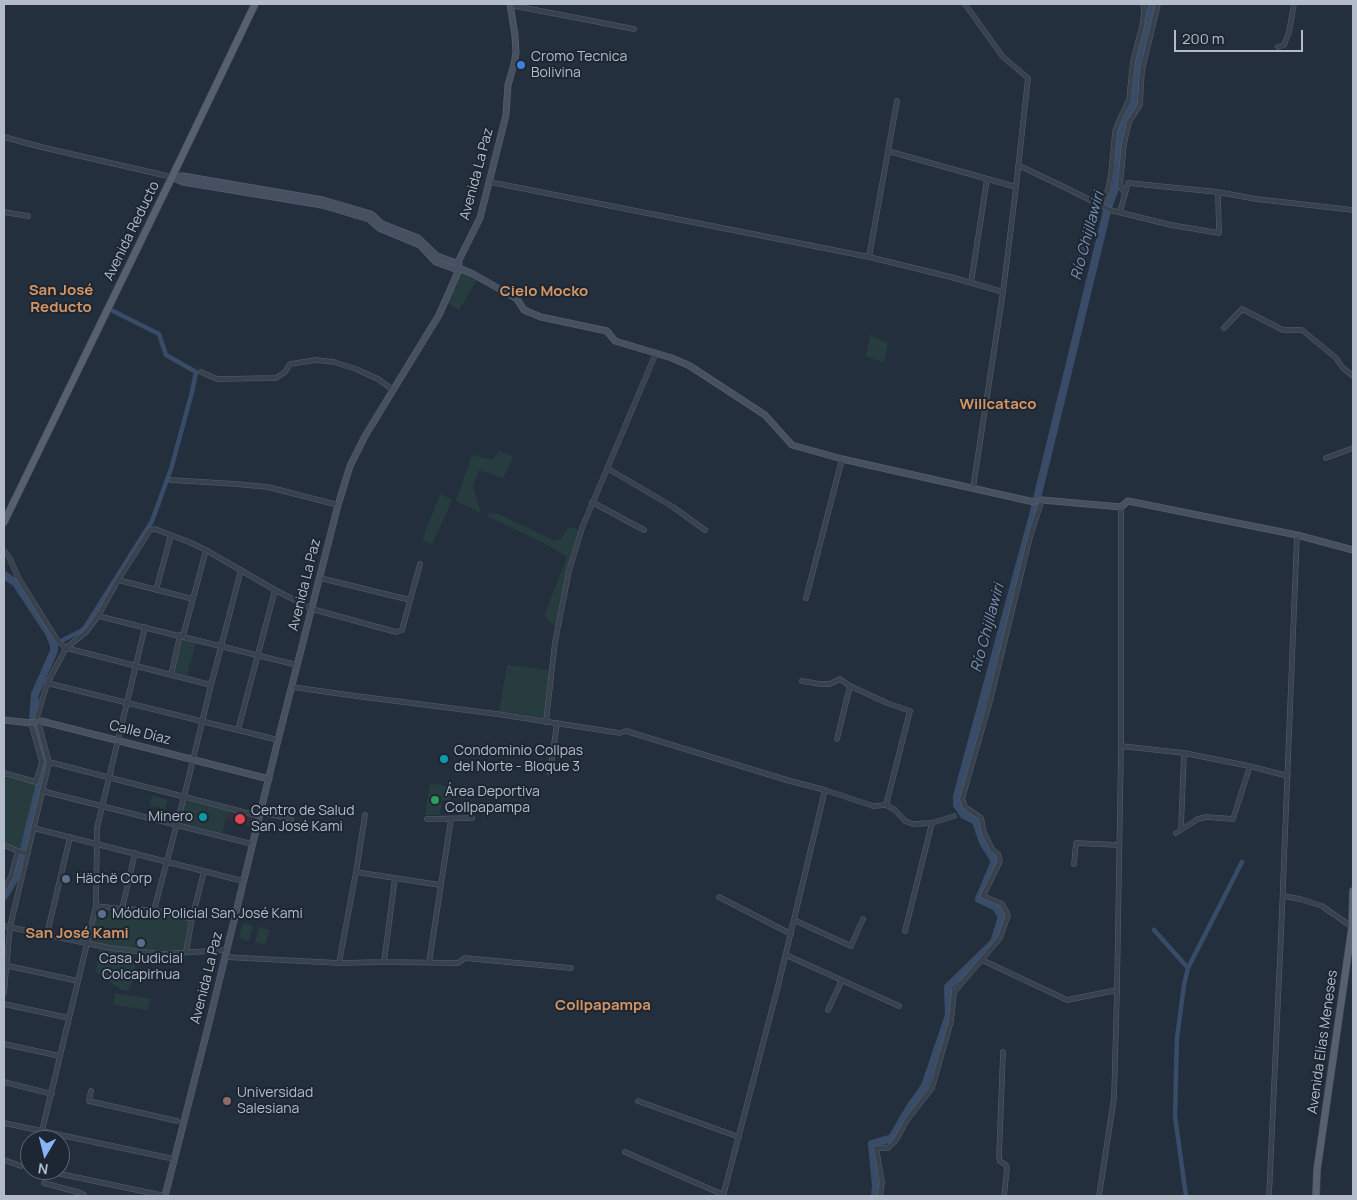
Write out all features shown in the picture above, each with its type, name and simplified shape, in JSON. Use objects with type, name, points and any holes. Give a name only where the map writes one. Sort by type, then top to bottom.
[{"type":"main road","name":"Avenida Reducto","points":[[4,522],[6,510],[172,177],[255,4]]},
{"type":"main road","name":"Avenida Elías Meneses","points":[[1316,1196],[1317,1170],[1353,927],[1353,891]]},
{"type":"street","points":[[510,4],[634,29]]},
{"type":"street","name":"Avenida La Paz","points":[[165,1196],[297,665],[338,504],[350,466],[365,436],[439,315],[459,268],[459,260],[480,218],[506,115],[508,85],[516,53],[510,4]]},
{"type":"street","points":[[965,4],[1003,57],[1028,78],[1003,292],[973,488]]},
{"type":"street","points":[[1102,206],[1108,190],[1116,132],[1129,100],[1133,61],[1142,27],[1143,4]]},
{"type":"street","points":[[1125,194],[1120,186],[1124,144],[1129,122],[1140,105],[1142,70],[1158,4]]},
{"type":"street","points":[[1278,48],[1284,45],[1289,32],[1294,4]]},
{"type":"street","points":[[869,257],[896,101]]},
{"type":"street","points":[[4,137],[41,148],[172,177],[183,176],[371,214],[391,231],[418,238],[437,256],[517,299],[524,310],[541,317],[607,331],[615,341],[672,358],[690,366],[765,414],[792,444],[842,459],[1039,501],[1121,507],[1128,501],[1297,535],[1353,550]]},
{"type":"street","points":[[888,151],[1016,187]]},
{"type":"street","points":[[1018,166],[1110,210],[1172,225],[1219,233],[1218,192]]},
{"type":"street","points":[[971,283],[987,179]]},
{"type":"street","points":[[490,182],[869,257],[1003,292]]},
{"type":"street","points":[[1120,212],[1128,183],[1218,192],[1256,199],[1353,210]]},
{"type":"street","points":[[1081,260],[1096,202]]},
{"type":"street","points":[[4,212],[28,216]]},
{"type":"street","points":[[1224,328],[1242,309],[1283,330],[1302,330],[1336,358],[1343,368],[1353,376]]},
{"type":"street","points":[[546,722],[555,642],[569,571],[592,502],[656,353]]},
{"type":"street","points":[[201,372],[217,379],[276,378],[285,372],[290,364],[316,360],[334,362],[356,369],[378,379],[393,390]]},
{"type":"street","points":[[1326,458],[1353,448]]},
{"type":"street","points":[[806,598],[842,459]]},
{"type":"street","points":[[607,468],[672,507],[705,530]]},
{"type":"street","points":[[171,480],[268,487],[338,504]]},
{"type":"street","points":[[880,1196],[882,1182],[876,1148],[888,1148],[896,1140],[907,1120],[932,1088],[951,1021],[954,992],[1000,938],[1008,915],[1002,904],[983,896],[1000,861],[998,854],[992,849],[984,833],[981,818],[965,807],[962,799],[990,702],[1039,501]]},
{"type":"street","points":[[592,502],[644,530]]},
{"type":"street","points":[[1099,1196],[1114,1098],[1121,746],[1121,507]]},
{"type":"street","points":[[4,774],[36,782],[42,762],[34,722],[48,683],[66,648],[86,632],[98,616],[118,580],[150,530],[155,529],[171,534],[206,550],[312,609],[396,632],[402,630],[420,564]]},
{"type":"street","points":[[156,590],[171,534]]},
{"type":"street","points":[[1269,1196],[1297,535]]},
{"type":"street","points":[[4,550],[19,579],[57,640],[66,648],[211,685]]},
{"type":"street","points":[[171,675],[206,550]]},
{"type":"street","points":[[154,910],[241,570]]},
{"type":"street","points":[[320,578],[410,600]]},
{"type":"street","points":[[118,580],[193,599]]},
{"type":"street","points":[[238,730],[275,590]]},
{"type":"street","points":[[98,616],[297,665]]},
{"type":"street","points":[[42,1130],[96,906],[97,828],[146,627]]},
{"type":"street","points":[[802,681],[830,684],[840,679],[850,686],[886,703],[910,711],[886,805]]},
{"type":"street","points":[[48,683],[278,740]]},
{"type":"street","points":[[837,739],[850,686]]},
{"type":"street","points":[[292,687],[496,714],[620,733],[626,731],[790,781],[826,790],[873,806],[886,805],[895,810],[905,821],[913,824],[932,823],[954,816]]},
{"type":"street","name":"Calle Díaz","points":[[4,720],[41,721],[269,779]]},
{"type":"street","points":[[4,993],[5,965],[10,927],[49,762],[34,722]]},
{"type":"street","points":[[550,773],[557,723]]},
{"type":"street","points":[[1121,746],[1184,753],[1250,766],[1288,776]]},
{"type":"street","points":[[1181,828],[1184,753]]},
{"type":"street","points":[[49,762],[184,797],[292,819]]},
{"type":"street","points":[[1176,833],[1181,828],[1206,817],[1233,819],[1250,766]]},
{"type":"street","points":[[625,1152],[723,1196],[786,955],[826,790]]},
{"type":"street","points":[[42,791],[252,844]]},
{"type":"street","points":[[339,963],[365,815]]},
{"type":"street","points":[[427,819],[472,818]]},
{"type":"street","points":[[429,962],[451,819]]},
{"type":"street","points":[[905,931],[932,823]]},
{"type":"street","points":[[34,828],[243,881]]},
{"type":"street","points":[[47,934],[70,837]]},
{"type":"street","points":[[1074,864],[1076,843],[1119,845]]},
{"type":"street","points":[[4,845],[28,854]]},
{"type":"street","points":[[4,889],[11,877],[18,851]]},
{"type":"street","points":[[122,910],[134,853]]},
{"type":"street","points":[[186,952],[204,871]]},
{"type":"street","points":[[356,872],[440,885]]},
{"type":"street","points":[[384,962],[396,878]]},
{"type":"street","points":[[1282,896],[1322,906],[1353,927]]},
{"type":"street","points":[[719,897],[791,934]]},
{"type":"street","points":[[96,906],[122,910],[154,910],[192,919]]},
{"type":"street","points":[[794,920],[852,946],[862,919]]},
{"type":"street","points":[[4,926],[86,944],[161,954],[226,950]]},
{"type":"street","points":[[786,955],[899,1006]]},
{"type":"street","points":[[225,956],[339,963],[458,963],[465,958],[571,968]]},
{"type":"street","points":[[982,960],[1067,1000],[1117,990]]},
{"type":"street","points":[[5,965],[78,981]]},
{"type":"street","points":[[828,1010],[842,980]]},
{"type":"street","points":[[4,1004],[70,1018]]},
{"type":"street","points":[[4,1044],[60,1056]]},
{"type":"street","points":[[1003,1052],[999,1157],[1000,1161],[1007,1168],[1004,1196]]},
{"type":"street","points":[[4,1082],[52,1094]]},
{"type":"street","points":[[91,1092],[89,1101],[177,1121]]},
{"type":"street","points":[[638,1101],[739,1137]]},
{"type":"street","points":[[4,1122],[38,1130]]},
{"type":"street","points":[[70,1137],[174,1159]]},
{"type":"street","points":[[4,1160],[20,1166]]},
{"type":"street","points":[[70,1176],[165,1196]]},
{"type":"street","points":[[44,1183],[80,1193],[84,1196]]},
{"type":"shaded area","name":"Centro de Salud San José Kami","points":[[228,811],[253,818],[251,826],[226,820]]},
{"type":"green space","points":[[462,272],[477,280],[459,310],[448,303]]},
{"type":"green space","points":[[870,335],[888,343],[884,363],[866,356]]},
{"type":"green space","points":[[499,451],[513,457],[503,478],[479,470],[473,486],[481,513],[456,501],[472,455],[492,460]]},
{"type":"green space","points":[[440,494],[452,500],[432,544],[422,540]]},
{"type":"green space","points":[[489,513],[499,514],[555,541],[561,539],[568,528],[578,529],[566,573],[556,627],[544,616],[567,557],[550,546],[487,516]]},
{"type":"green space","points":[[182,639],[196,643],[187,675],[173,672]]},
{"type":"green space","points":[[507,665],[550,670],[545,718],[499,711]]},
{"type":"green space","points":[[4,777],[28,783],[37,783],[39,779],[43,780],[26,852],[4,844]]},
{"type":"green space","name":"Área Deportiva Collpapampa","points":[[430,783],[452,787],[450,800],[442,800],[440,815],[425,815]]},
{"type":"green space","points":[[152,796],[167,799],[165,809],[150,806]]},
{"type":"green space","points":[[189,802],[228,811],[222,833],[183,823],[181,819],[185,803]]},
{"type":"green space","points":[[98,910],[120,913],[154,913],[187,921],[184,950],[160,951],[110,946],[91,942]]},
{"type":"green space","points":[[243,923],[253,926],[249,941],[239,938]]},
{"type":"green space","points":[[259,927],[270,930],[265,945],[255,942]]},
{"type":"green space","points":[[99,949],[128,953],[128,961],[136,962],[132,983],[128,991],[121,990],[96,972]]},
{"type":"green space","points":[[115,993],[150,999],[148,1010],[113,1005]]},
{"type":"waterway","name":"Río Chijllawiri","points":[[875,1196],[876,1186],[872,1144],[892,1138],[925,1086],[949,1015],[948,987],[994,942],[1002,917],[996,907],[979,899],[995,861],[983,842],[976,821],[964,815],[957,805],[957,796],[1033,515],[1108,207],[1116,186],[1121,129],[1135,104],[1137,60],[1146,35],[1151,4]]},
{"type":"waterway","points":[[63,640],[81,631],[86,626],[152,521],[171,469],[196,372],[166,355],[159,334],[113,311]]},
{"type":"waterway","points":[[4,575],[16,583],[49,633],[54,645],[54,651],[35,694],[33,719]]},
{"type":"waterway","points":[[24,849],[45,763],[35,726]]},
{"type":"waterway","points":[[4,896],[17,874],[21,857]]},
{"type":"waterway","points":[[1186,1196],[1175,1116],[1177,1038],[1184,985],[1188,968],[1242,862]]},
{"type":"waterway","points":[[1154,930],[1188,968]]},
{"type":"place","name":"Cromo Tecnica Bolivina","points":[[521,65]]},
{"type":"place","name":"Condominio Collpas del Norte - Bloque 3","points":[[444,759]]},
{"type":"place","name":"Área Deportiva Collpapampa","points":[[435,800]]},
{"type":"place","name":"Minero","points":[[203,817]]},
{"type":"place","name":"Centro de Salud San José Kami","points":[[240,819]]},
{"type":"place","name":"Hächë Corp","points":[[66,879]]},
{"type":"place","name":"Módulo Policial San José Kami","points":[[102,914]]},
{"type":"place","name":"Casa Judicial Colcapirhua","points":[[141,943]]},
{"type":"place","name":"Universidad Salesiana","points":[[227,1101]]},
{"type":"district","name":"Cielo Mocko","points":[[544,292]]},
{"type":"district","name":"San José Reducto","points":[[61,300]]},
{"type":"district","name":"Willcataco","points":[[998,405]]},
{"type":"district","name":"San José Kami","points":[[77,934]]},
{"type":"district","name":"Collpapampa","points":[[603,1006]]}]
